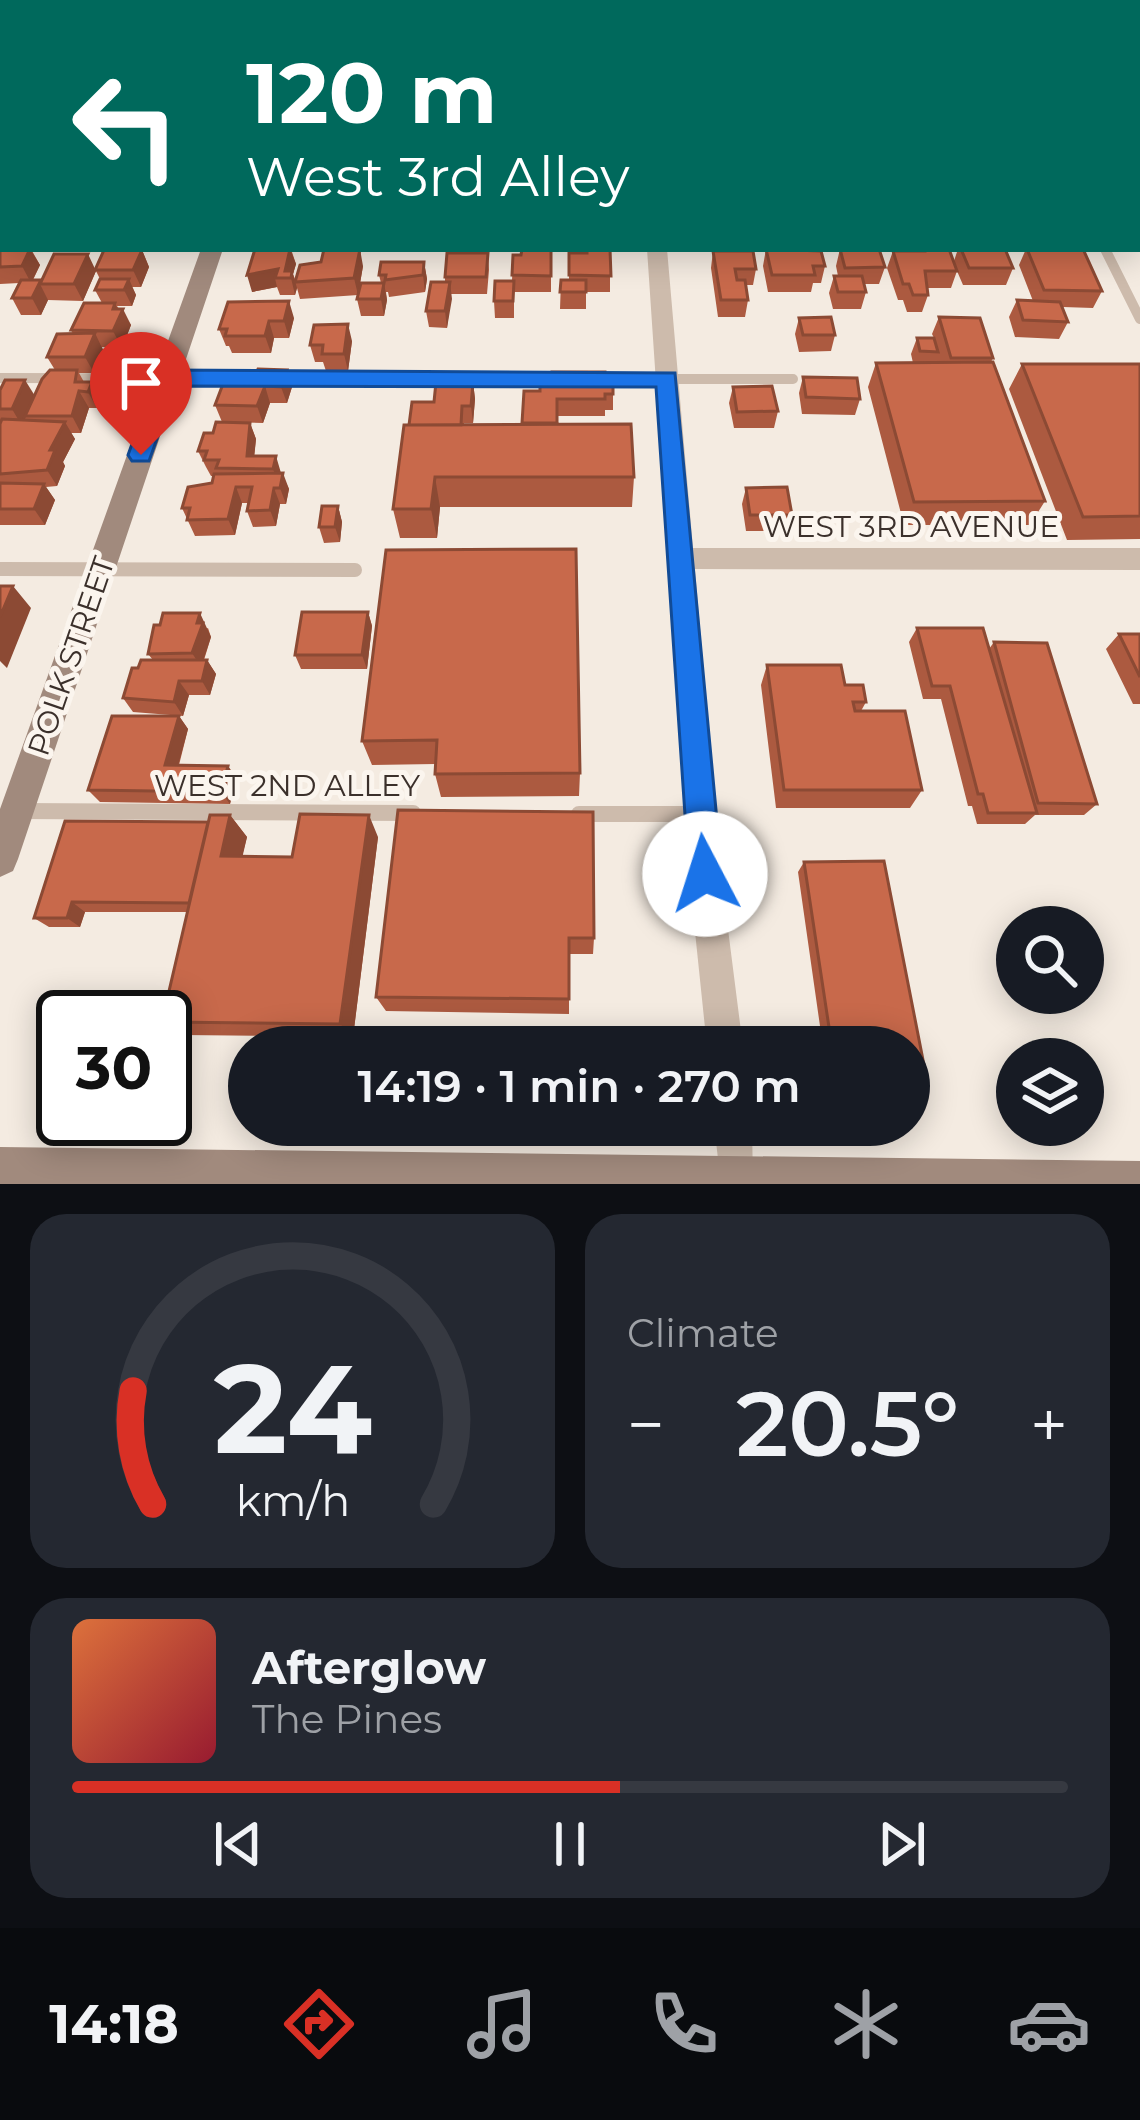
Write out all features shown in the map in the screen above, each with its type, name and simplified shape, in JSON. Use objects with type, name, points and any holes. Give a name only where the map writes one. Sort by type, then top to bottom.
[{"type":"street","name":"POLK STREET","points":[[0,859],[211,252]]},
{"type":"street","points":[[657,252],[700,814],[722,1026]]},
{"type":"street","name":"WEST 3RD AVENUE","points":[[682,558],[1140,560]]},
{"type":"street","points":[[735,1146],[737,1177]]},
{"type":"street","points":[[0,1168],[1140,1183]]},
{"type":"lane","points":[[1106,252],[1140,319]]},
{"type":"lane","points":[[0,378],[793,379]]},
{"type":"lane","points":[[0,569],[356,570]]},
{"type":"lane","name":"WEST 2ND ALLEY","points":[[17,811],[441,813]]},
{"type":"lane","points":[[559,814],[700,814]]},
{"type":"building","points":[[0,252],[29,252],[22,266],[0,267]]},
{"type":"building","points":[[103,252],[141,252],[133,270],[95,270]]},
{"type":"building","points":[[254,252],[289,252],[285,271],[292,271],[291,278],[275,278],[278,269],[247,275]]},
{"type":"building","points":[[323,252],[359,252],[354,278],[295,282],[300,265],[321,262]]},
{"type":"building","points":[[551,252],[551,276],[512,275],[513,255]]},
{"type":"building","points":[[610,252],[611,276],[569,275],[569,253]]},
{"type":"building","points":[[713,252],[753,252],[756,269],[735,269],[737,280],[745,280],[748,300],[721,300]]},
{"type":"building","points":[[767,252],[821,252],[825,266],[813,266],[815,275],[772,275]]},
{"type":"building","points":[[841,252],[880,252],[885,267],[845,268]]},
{"type":"building","points":[[893,252],[950,252],[957,271],[925,271],[928,295],[913,295],[909,284],[903,284]]},
{"type":"building","points":[[962,252],[1006,252],[1013,268],[969,268]]},
{"type":"building","points":[[1028,252],[1084,252],[1102,291],[1044,290]]},
{"type":"building","points":[[447,253],[488,253],[486,277],[445,277]]},
{"type":"building","points":[[54,254],[88,254],[74,284],[40,284]]},
{"type":"building","points":[[381,262],[424,262],[423,275],[385,280],[386,275],[379,275]]},
{"type":"building","points":[[834,276],[862,276],[866,292],[838,292]]},
{"type":"building","points":[[100,279],[129,279],[124,290],[95,290]]},
{"type":"building","points":[[21,280],[41,280],[32,298],[12,298]]},
{"type":"building","points":[[561,280],[586,280],[586,292],[560,292]]},
{"type":"building","points":[[495,281],[514,281],[513,301],[494,301]]},
{"type":"building","points":[[431,282],[450,282],[445,311],[426,311]]},
{"type":"building","points":[[361,283],[384,283],[381,299],[357,299]]},
{"type":"building","points":[[1017,300],[1060,302],[1068,322],[1023,320]]},
{"type":"building","points":[[289,301],[284,321],[269,321],[265,336],[225,336],[227,329],[219,329],[228,302]]},
{"type":"building","points":[[84,303],[115,303],[113,309],[123,309],[113,331],[71,330]]},
{"type":"building","points":[[831,317],[835,335],[803,335],[799,318]]},
{"type":"building","points":[[939,317],[980,318],[993,358],[951,358]]},
{"type":"building","points":[[348,324],[344,354],[322,354],[323,345],[310,345],[314,325]]},
{"type":"building","points":[[95,333],[85,357],[47,357],[57,334]]},
{"type":"building","points":[[917,338],[934,338],[938,352],[920,351]]},
{"type":"building","points":[[993,362],[1045,501],[914,502],[876,363]]},
{"type":"building","points":[[1022,364],[1140,364],[1140,516],[1083,517]]},
{"type":"building","points":[[258,369],[287,370],[281,387],[265,386],[257,406],[215,405],[223,384],[253,381]]},
{"type":"building","points":[[50,370],[77,370],[75,382],[92,382],[88,392],[79,391],[72,416],[25,416],[42,379]]},
{"type":"building","points":[[552,372],[605,372],[605,379],[613,379],[613,394],[605,394],[605,399],[557,399],[557,423],[522,423],[524,391],[540,391],[540,384],[552,384]]},
{"type":"building","points":[[803,377],[857,378],[860,399],[806,397]]},
{"type":"building","points":[[5,380],[25,380],[12,409],[0,409]]},
{"type":"building","points":[[436,382],[473,382],[471,406],[462,406],[461,425],[409,425],[412,402],[434,402]]},
{"type":"building","points":[[772,386],[778,411],[737,412],[733,387]]},
{"type":"building","points":[[2,419],[65,422],[50,450],[55,450],[47,470],[0,474]]},
{"type":"building","points":[[216,422],[250,423],[247,456],[276,456],[273,469],[216,468],[219,460],[204,460],[207,451],[198,451],[204,433],[213,433]]},
{"type":"building","points":[[631,424],[634,477],[435,477],[431,509],[393,509],[404,425]]},
{"type":"building","points":[[283,473],[270,510],[247,511],[252,487],[236,487],[228,519],[187,520],[190,508],[182,508],[188,487],[212,483],[214,474]]},
{"type":"building","points":[[0,483],[44,484],[34,509],[0,509]]},
{"type":"building","points":[[787,487],[792,515],[750,515],[746,488]]},
{"type":"building","points":[[322,506],[338,506],[335,527],[319,527]]},
{"type":"building","points":[[576,549],[580,773],[435,774],[437,740],[362,741],[386,550]]},
{"type":"building","points":[[0,586],[13,586],[0,617]]},
{"type":"building","points":[[302,612],[368,612],[362,655],[295,655]]},
{"type":"building","points":[[163,613],[200,613],[197,623],[203,623],[192,653],[148,654],[154,625],[160,625]]},
{"type":"building","points":[[917,628],[983,628],[1037,813],[988,813],[983,794],[978,794],[950,686],[932,686]]},
{"type":"building","points":[[1119,634],[1140,634],[1140,677]]},
{"type":"building","points":[[994,642],[1047,643],[1097,804],[1038,803]]},
{"type":"building","points":[[141,660],[207,660],[202,681],[179,681],[174,702],[123,698],[132,668],[138,668]]},
{"type":"building","points":[[767,665],[841,665],[845,685],[863,685],[866,702],[853,702],[855,711],[905,711],[922,790],[784,790]]},
{"type":"building","points":[[112,716],[179,716],[165,765],[228,766],[221,792],[88,790]]},
{"type":"building","points":[[398,810],[593,812],[594,938],[569,938],[569,999],[376,997]]},
{"type":"building","points":[[300,814],[369,815],[340,1024],[192,1022],[192,990],[169,990],[210,815],[230,815],[221,856],[292,857]]},
{"type":"building","points":[[65,821],[208,822],[189,903],[72,902],[67,918],[34,918]]},
{"type":"building","points":[[884,861],[916,1026],[829,1026],[804,862]]},
{"type":"route","points":[[141,455],[167,378],[667,379],[705,874]]}]
